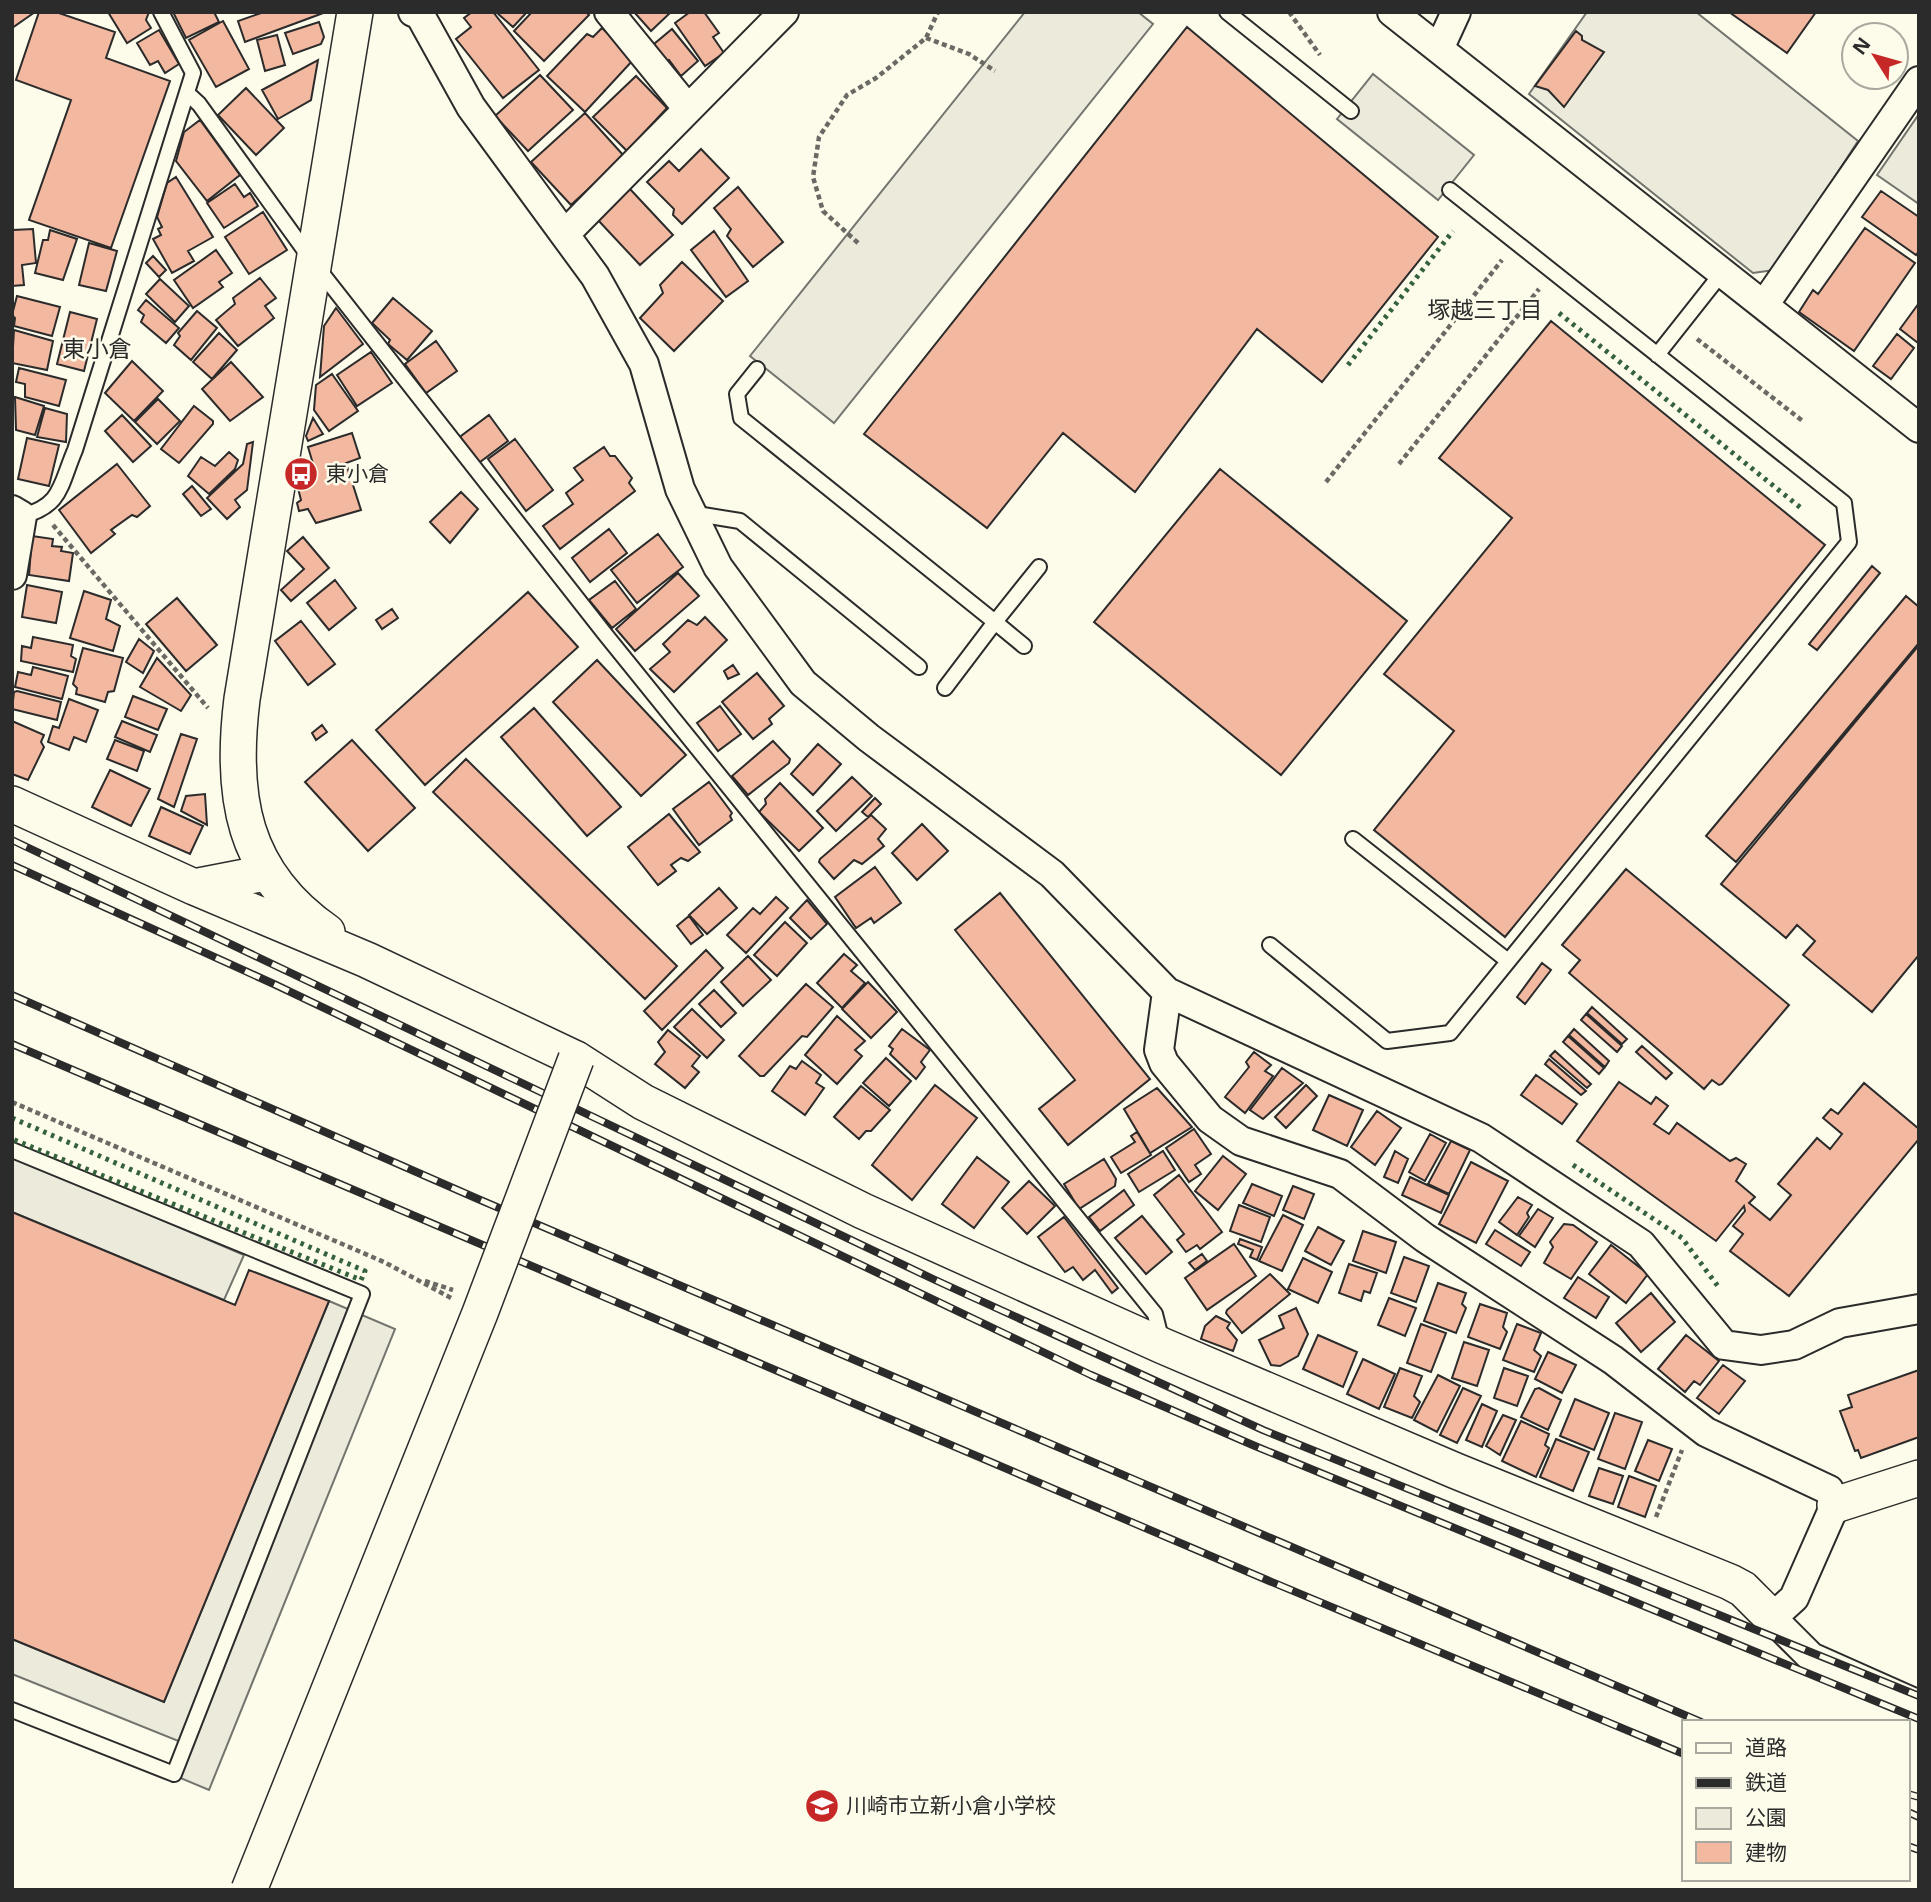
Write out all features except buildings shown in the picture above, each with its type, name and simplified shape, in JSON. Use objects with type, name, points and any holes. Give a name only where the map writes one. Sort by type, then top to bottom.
[{"type":"street","points":[[355,12],[238,732],[238,788],[243,815],[265,873],[302,915],[367,960]]},
{"type":"street","points":[[609,12],[688,109]]},
{"type":"street","points":[[565,234],[784,12]]},
{"type":"street","points":[[1392,12],[1919,428]]},
{"type":"street","points":[[1439,48],[1456,12]]},
{"type":"street","points":[[418,13],[471,107],[596,276],[644,364],[680,489],[691,513],[724,577],[803,683],[869,738],[1052,874],[1167,992],[1481,1138],[1640,1244],[1724,1345],[1761,1350],[1794,1345],[1839,1323],[1919,1309]]},
{"type":"street","points":[[1765,305],[1893,136],[1919,81]]},
{"type":"street","points":[[12,575],[25,512]]},
{"type":"street","points":[[12,804],[194,887],[367,960],[576,1059],[643,1102],[863,1212],[1163,1346],[1730,1582],[1742,1589],[1811,1657],[1919,1705]]},
{"type":"street","points":[[194,887],[265,873]]},
{"type":"street","points":[[1167,992],[1159,1050],[1164,1063],[1210,1119],[1241,1141],[1340,1174],[1425,1238],[1613,1360],[1706,1432],[1829,1490],[1835,1505],[1794,1598],[1773,1618]]},
{"type":"street","points":[[248,1890],[480,1313],[576,1059]]},
{"type":"street","points":[[1835,1505],[1919,1478]]},
{"type":"lane","points":[[25,512],[54,502],[75,450],[193,74],[161,12]]},
{"type":"lane","points":[[1227,12],[1351,111]]},
{"type":"lane","points":[[187,93],[199,104],[313,262],[605,634],[1155,1314],[1163,1346]]},
{"type":"lane","points":[[1270,945],[1387,1041],[1450,1033],[1849,542],[1844,503],[1450,190]]},
{"type":"lane","points":[[1657,355],[1721,274]]},
{"type":"lane","points":[[758,369],[737,394],[741,418],[1024,646]]},
{"type":"lane","points":[[691,513],[740,521],[919,667]]},
{"type":"lane","points":[[945,688],[1039,567]]},
{"type":"lane","points":[[1353,839],[1508,961]]},
{"type":"lane","points":[[12,1150],[362,1294],[174,1774],[12,1710]]},
{"type":"path","points":[[858,243],[823,211],[813,177],[819,137],[847,95],[876,78],[926,38],[938,12]]},
{"type":"path","points":[[926,38],[969,54],[995,71]]},
{"type":"path","points":[[1326,482],[1516,242]]},
{"type":"path","points":[[1399,464],[1553,272]]},
{"type":"path","points":[[1680,326],[1804,422]]},
{"type":"path","points":[[25,512],[215,716]]},
{"type":"path","points":[[12,1102],[384,1262],[454,1299]]},
{"type":"path","points":[[1645,1547],[1685,1440]]},
{"type":"green space","points":[[1587,12],[1696,12],[1858,141],[1774,270],[1753,273],[1529,94]]},
{"type":"shaded area","points":[[1025,12],[1138,12],[1153,24],[834,423],[750,356]]},
{"type":"shaded area","points":[[1373,74],[1474,155],[1438,200],[1337,119]]},
{"type":"shaded area","points":[[1919,114],[1919,204],[1877,175]]},
{"type":"shaded area","points":[[12,1156],[244,1255],[224,1300],[12,1212]]},
{"type":"shaded area","points":[[329,1301],[395,1329],[209,1790],[171,1774],[186,1744],[12,1674],[12,1639],[164,1702]]},
{"type":"railway","points":[[12,840],[933,1279],[1263,1430],[1919,1696]]},
{"type":"railway","points":[[12,865],[276,985],[1091,1375],[1255,1446],[1919,1719]]},
{"type":"railway","points":[[12,995],[478,1199],[1696,1720]]},
{"type":"railway","points":[[12,1044],[1267,1580],[1682,1753]]},
{"type":"railway","points":[[1910,1795],[1919,1797]]},
{"type":"railway","points":[[1910,1813],[1919,1817]]},
{"type":"railway","points":[[1910,1847],[1919,1850]]},
{"type":"hedge","points":[[1348,365],[1453,231]]},
{"type":"hedge","points":[[1559,313],[1801,508]]},
{"type":"hedge","points":[[12,1118],[365,1271],[361,1280],[12,1139]]},
{"type":"hedge","points":[[1573,1165],[1682,1238],[1720,1289]]},
{"type":"place","name":"東小倉","points":[[301,474]]},
{"type":"place","name":"川崎市立新小倉小学校","points":[[822,1806]]},
{"type":"district","name":"塚越三丁目","points":[[1485,310]]},
{"type":"district","name":"東小倉","points":[[97,349]]}]
